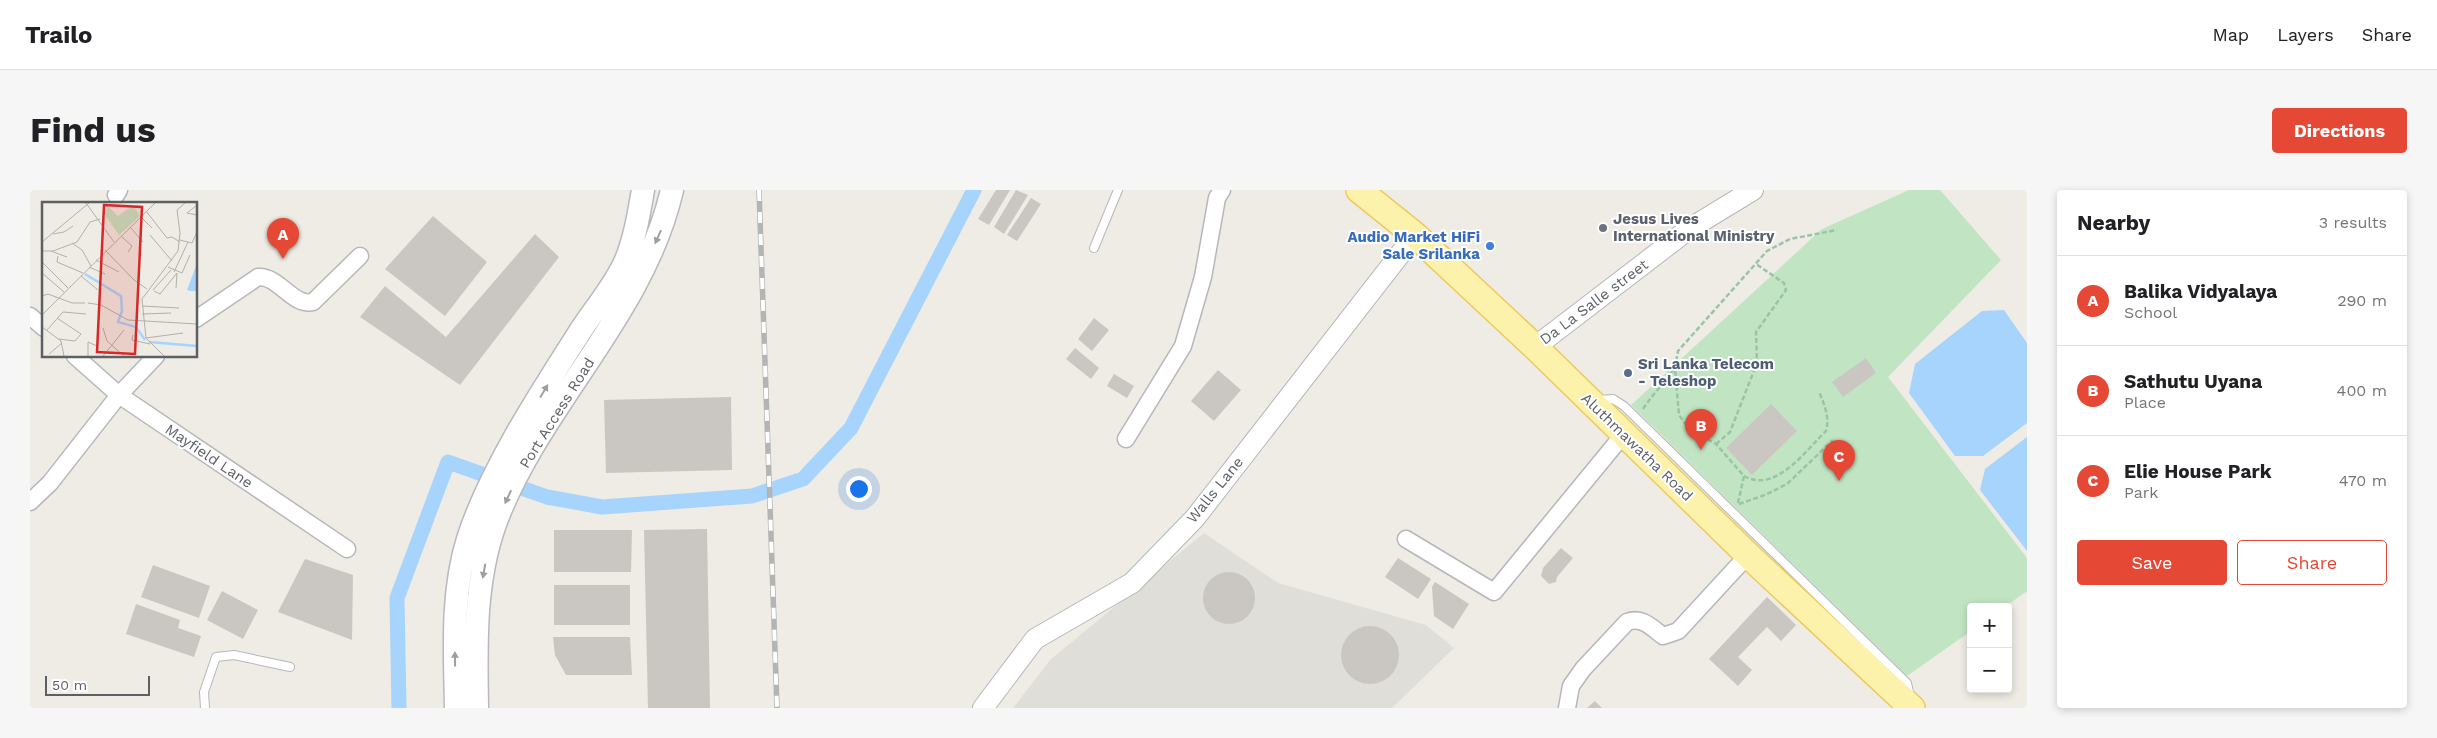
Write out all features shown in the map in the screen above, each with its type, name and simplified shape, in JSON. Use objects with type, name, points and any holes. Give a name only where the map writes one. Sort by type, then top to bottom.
[{"type":"main road","name":"Port Access Road","points":[[477,708],[475,664],[477,622],[487,552],[496,523],[528,436],[626,261],[643,190]]},
{"type":"main road","name":"Port Access Road","points":[[456,708],[455,619],[460,577],[468,539],[482,503],[528,436],[617,318],[640,278],[664,221],[672,190]]},
{"type":"main road","name":"Aluthmawatha Road","points":[[1359,190],[1414,235],[1535,347],[1591,402],[1630,427],[1748,555],[1904,705]]},
{"type":"street","points":[[1126,439],[1183,346],[1203,277],[1217,198],[1222,190]]},
{"type":"street","name":"Da La Salle street","points":[[1535,347],[1689,229],[1753,190]]},
{"type":"street","name":"Walls Lane","points":[[983,708],[1034,639],[1132,583],[1195,518],[1414,235]]},
{"type":"street","points":[[198,318],[258,277],[264,276],[304,302],[313,302],[360,256]]},
{"type":"street","points":[[30,316],[42,326]]},
{"type":"street","name":"Mayfield Lane","points":[[77,358],[118,395],[347,549]]},
{"type":"street","points":[[30,502],[50,483],[118,395],[154,358]]},
{"type":"street","points":[[1406,539],[1494,592],[1630,427]]},
{"type":"street","points":[[1567,708],[1571,686],[1575,680],[1627,622],[1634,619],[1642,621],[1663,636],[1678,631],[1748,555]]},
{"type":"lane","points":[[1094,248],[1118,190]]},
{"type":"lane","points":[[1630,427],[1730,510],[1907,683],[1909,692],[1904,705]]},
{"type":"lane","points":[[204,708],[204,692],[216,657],[234,655],[290,667]]},
{"type":"path","points":[[1818,390],[1827,413],[1826,431],[1784,471],[1770,480],[1751,480],[1744,476],[1716,444],[1689,429],[1679,415],[1675,368],[1678,351],[1767,251],[1790,239],[1837,230]]},
{"type":"path","points":[[1716,444],[1730,432],[1757,363],[1756,332],[1786,290],[1784,283],[1756,264]]},
{"type":"path","points":[[1630,427],[1655,390],[1661,387],[1675,368]]},
{"type":"path","points":[[1730,510],[1738,504],[1765,495],[1787,484],[1833,440]]},
{"type":"path","points":[[1738,504],[1744,476]]},
{"type":"shaded area","points":[[1204,533],[1278,583],[1426,625],[1454,648],[1392,708],[1013,708],[1051,659]]},
{"type":"green space","points":[[1909,190],[1940,190],[2001,260],[1888,377],[2027,558],[2027,591],[2010,603],[1967,603],[1967,634],[1907,676],[1631,405],[1822,229]]},
{"type":"water","points":[[2004,310],[2027,343],[2027,423],[1983,456],[1955,456],[1909,393],[1915,364],[1982,311]]},
{"type":"water","points":[[2027,437],[2027,551],[1980,490],[1985,469]]},
{"type":"building","points":[[996,190],[1010,190],[989,225],[978,219]]},
{"type":"building","points":[[1016,190],[1028,195],[1004,234],[994,227]]},
{"type":"building","points":[[1031,198],[1041,204],[1017,241],[1007,235]]},
{"type":"building","points":[[433,216],[487,262],[445,316],[385,269]]},
{"type":"building","points":[[535,234],[559,257],[460,385],[360,317],[385,286],[446,337]]},
{"type":"building","points":[[1094,318],[1109,330],[1092,351],[1078,339]]},
{"type":"building","points":[[1075,348],[1099,368],[1091,379],[1066,359]]},
{"type":"building","points":[[1866,358],[1876,373],[1843,397],[1832,382]]},
{"type":"building","points":[[1218,370],[1241,390],[1214,421],[1191,401]]},
{"type":"building","points":[[1114,374],[1134,386],[1127,398],[1107,386]]},
{"type":"building","points":[[1659,375],[1665,378],[1660,386],[1655,382]]},
{"type":"building","points":[[731,397],[732,470],[606,473],[604,400]]},
{"type":"building","points":[[1771,404],[1797,431],[1752,475],[1726,448]]},
{"type":"building","points":[[707,529],[710,708],[648,708],[644,530]]},
{"type":"building","points":[[554,530],[632,530],[631,572],[554,572]]},
{"type":"building","points":[[1561,548],[1573,558],[1557,577],[1556,582],[1549,584],[1541,576],[1543,568]]},
{"type":"building","points":[[1398,558],[1431,579],[1418,599],[1385,577]]},
{"type":"building","points":[[305,559],[353,575],[352,640],[278,612]]},
{"type":"building","points":[[153,565],[210,586],[199,618],[141,597]]},
{"type":"building","points":[[1229,572],[1243,576],[1251,584],[1255,598],[1251,612],[1243,620],[1229,624],[1215,620],[1207,612],[1203,598],[1207,584],[1215,576]]},
{"type":"building","points":[[1435,582],[1469,604],[1453,629],[1434,616],[1432,587]]},
{"type":"building","points":[[554,585],[630,585],[630,625],[554,625]]},
{"type":"building","points":[[222,591],[258,610],[243,639],[207,620]]},
{"type":"building","points":[[1767,597],[1796,625],[1781,641],[1767,627],[1738,657],[1752,670],[1738,686],[1709,659]]},
{"type":"building","points":[[136,604],[180,620],[178,628],[201,636],[194,657],[126,634]]},
{"type":"building","points":[[1364,626],[1376,626],[1391,634],[1399,649],[1399,661],[1391,676],[1376,684],[1364,684],[1349,676],[1341,661],[1341,649],[1349,634]]},
{"type":"building","points":[[553,637],[630,637],[632,675],[566,675],[555,655]]},
{"type":"building","points":[[1595,701],[1602,708],[1587,708]]},
{"type":"waterway","points":[[399,708],[397,598],[448,462],[547,497],[602,507],[752,496],[803,479],[851,428],[974,190]]},
{"type":"railway","points":[[759,190],[777,708]]},
{"type":"place","name":"Jesus Lives International Ministry","points":[[1603,228]]},
{"type":"place","name":"Audio Market HiFi Sale Srilanka","points":[[1490,246]]},
{"type":"place","name":"Balika Vidyalaya","points":[[283,259]]},
{"type":"place","name":"Sri Lanka Telecom - Teleshop","points":[[1628,373]]},
{"type":"place","name":"Sathutu Uyana","points":[[1701,450]]},
{"type":"place","name":"Elie House Park","points":[[1839,481]]}]
